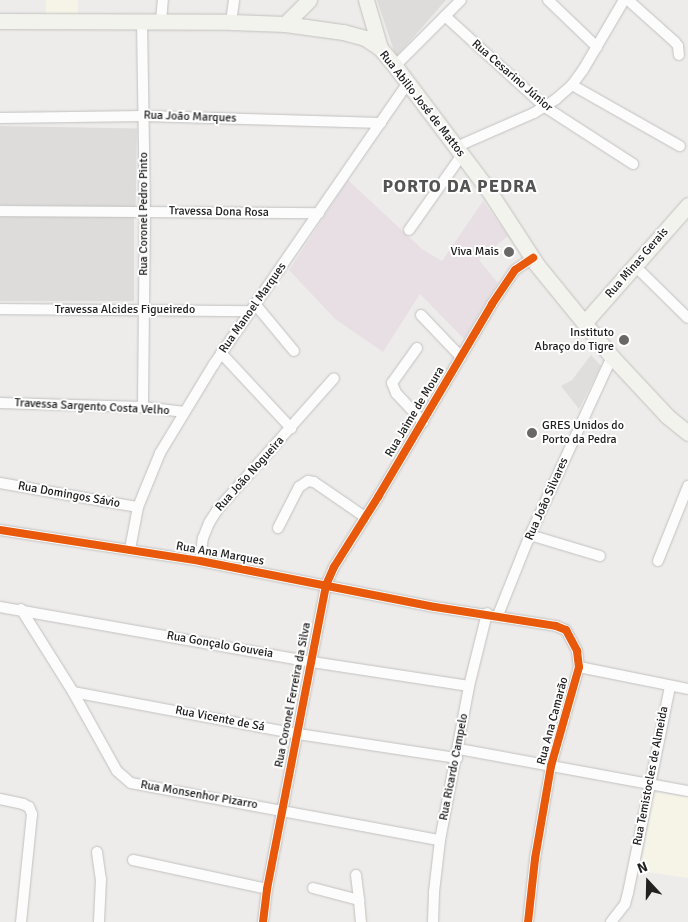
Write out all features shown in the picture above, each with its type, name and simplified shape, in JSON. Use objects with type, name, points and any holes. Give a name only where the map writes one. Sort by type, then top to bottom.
[{"type":"main road","points":[[285,24],[309,0]]},
{"type":"main road","points":[[366,0],[380,48]]},
{"type":"main road","name":"Rua Abilio José de Mattos","points":[[0,21],[161,21],[285,24],[356,34],[380,48],[459,151],[532,258],[612,357],[668,416],[688,433]]},
{"type":"main road","name":"Rua Minas Gerais","points":[[585,322],[686,212]]},
{"type":"street","points":[[161,21],[163,0]]},
{"type":"street","points":[[230,22],[234,0]]},
{"type":"street","points":[[395,66],[461,0]]},
{"type":"street","points":[[548,0],[597,47]]},
{"type":"street","points":[[409,230],[459,151],[545,107],[572,85],[624,0]]},
{"type":"street","points":[[628,0],[675,42],[678,46],[679,55]]},
{"type":"street","name":"Rua Cesarino Júnior","points":[[445,16],[545,107],[633,164]]},
{"type":"street","name":"Rua Coronel Pedro Pinto","points":[[142,21],[145,211],[143,407]]},
{"type":"street","name":"Rua Manoel Marques","points":[[130,550],[138,507],[160,453],[222,353],[408,83]]},
{"type":"street","points":[[572,85],[680,146]]},
{"type":"street","name":"Rua João Marques","points":[[0,118],[144,116],[381,123]]},
{"type":"street","name":"Travessa Dona Rosa","points":[[0,211],[319,213]]},
{"type":"street","name":"Rua Jaime de Moura","points":[[326,585],[334,567],[515,270],[532,258]]},
{"type":"street","points":[[635,266],[688,318]]},
{"type":"street","points":[[253,308],[294,351]]},
{"type":"street","name":"Travessa Alcides Figueiredo","points":[[0,309],[253,308]]},
{"type":"street","points":[[421,315],[461,357]]},
{"type":"street","points":[[416,348],[392,383],[396,392],[423,422]]},
{"type":"street","points":[[222,353],[291,428]]},
{"type":"street","name":"Rua João Silvares","points":[[498,615],[530,535],[612,357]]},
{"type":"street","name":"Rua João Nogueira","points":[[200,560],[209,523],[218,510],[334,378]]},
{"type":"street","name":"Travessa Sargento Costa Velho","points":[[0,403],[143,407],[185,412]]},
{"type":"street","points":[[278,528],[299,487],[308,481],[314,482],[365,517]]},
{"type":"street","name":"Rua Domingos Sávio","points":[[0,483],[138,507]]},
{"type":"street","points":[[658,561],[688,486]]},
{"type":"street","name":"Rua Ana Marques","points":[[0,530],[200,560],[435,607]]},
{"type":"street","points":[[530,535],[600,556]]},
{"type":"street","name":"Rua Coronel Ferreira da Silva","points":[[263,922],[267,889],[326,585]]},
{"type":"street","name":"Rua Gonçalo Gouveia","points":[[5,607],[312,662],[469,686]]},
{"type":"street","name":"Rua Ana Camarão","points":[[435,607],[486,613],[556,626],[566,630],[577,650],[579,667],[551,766],[535,859],[528,922]]},
{"type":"street","name":"Rua Monsenhor Pizarro","points":[[21,609],[73,692],[123,778],[141,785],[440,840]]},
{"type":"street","name":"Rua Ricardo Campelo","points":[[433,922],[434,892],[440,840],[458,753],[469,686],[486,613]]},
{"type":"street","points":[[579,667],[688,689]]},
{"type":"street","name":"Rua Temistocles de Almeida","points":[[611,922],[618,915],[626,898],[670,686]]},
{"type":"street","name":"Rua Vicente de Sá","points":[[73,692],[298,734],[551,766],[688,791]]},
{"type":"street","points":[[0,799],[23,804],[31,810],[33,819],[21,922]]},
{"type":"street","points":[[97,852],[101,879],[99,922]]},
{"type":"street","points":[[133,860],[267,889]]},
{"type":"street","points":[[356,875],[361,922]]},
{"type":"street","points":[[313,888],[359,900]]},
{"type":"shaded area","points":[[46,0],[78,0],[78,16],[46,16]]},
{"type":"shaded area","points":[[377,0],[446,0],[396,57]]},
{"type":"shaded area","points":[[0,126],[137,128],[136,207],[0,205]]},
{"type":"shaded area","points":[[348,180],[422,249],[442,261],[483,201],[508,236],[479,260],[498,283],[464,339],[420,294],[383,352],[335,319],[289,270]]},
{"type":"shaded area","points":[[0,217],[134,217],[134,301],[0,301]]},
{"type":"shaded area","points":[[591,355],[601,366],[579,409],[561,386],[572,380]]},
{"type":"shaded area","points":[[653,792],[688,797],[688,878],[641,871]]},
{"type":"cycle path","points":[[263,922],[267,889],[326,585],[334,567],[378,497],[492,304],[515,270],[533,258]]},
{"type":"cycle path","points":[[0,530],[200,561],[435,607],[556,626],[566,630],[577,651],[579,667],[551,766],[535,859],[528,922]]},
{"type":"place","name":"Viva Mais","points":[[509,252]]},
{"type":"place","name":"Instituto Abraço do Tigre","points":[[624,340]]},
{"type":"place","name":"GRES Unidos do Porto da Pedra","points":[[532,433]]},
{"type":"district","name":"PORTO DA PEDRA","points":[[460,186]]}]
